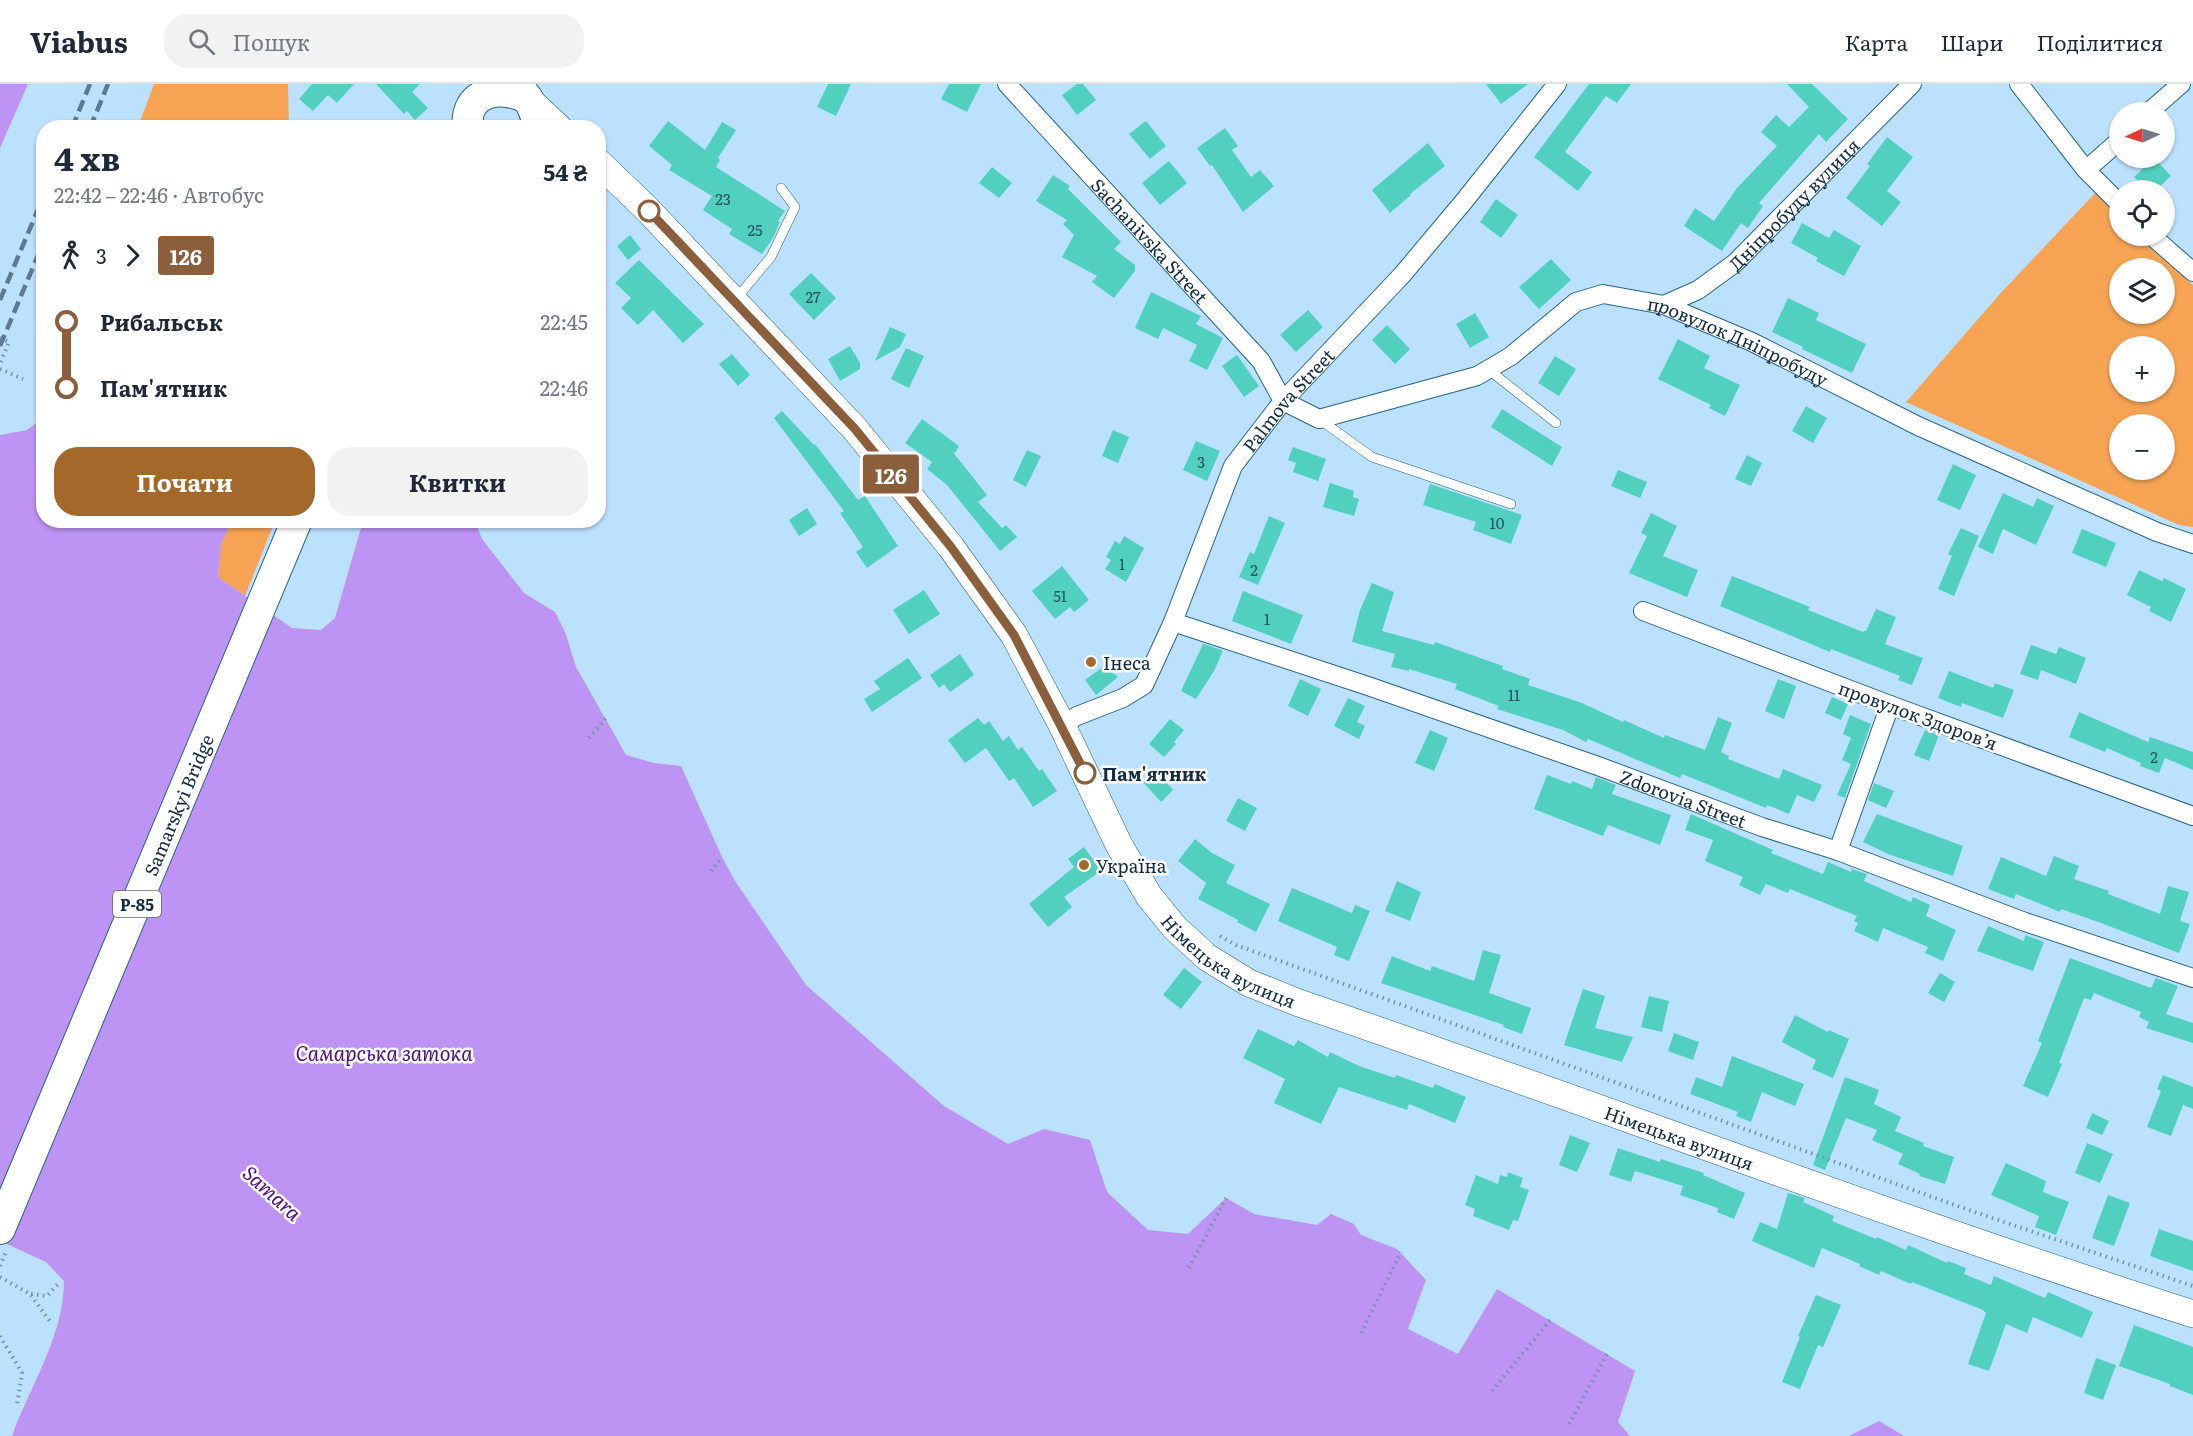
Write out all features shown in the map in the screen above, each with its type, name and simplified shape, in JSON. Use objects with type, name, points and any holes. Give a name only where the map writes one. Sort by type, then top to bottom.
[{"type":"main road","points":[[466,112],[485,93],[496,88],[508,88],[522,92],[551,120]]},
{"type":"main road","points":[[522,92],[537,120]]},
{"type":"main road","name":"Німецька вулиця","points":[[606,170],[646,208],[855,429],[951,547],[1014,635],[1062,725],[1119,845],[1149,896],[1174,928],[1208,958],[1249,982],[1299,1003],[1563,1094],[1969,1240],[2193,1314]]},
{"type":"main road","name":"Samarskyi Bridge","points":[[0,1229],[294,528]]},
{"type":"street","name":"Sachanivska Street","points":[[1007,84],[1262,361],[1283,401]]},
{"type":"street","name":"Palmova Street","points":[[1062,725],[1077,716],[1124,698],[1144,685],[1173,622],[1233,466],[1283,401],[1402,275],[1557,84]]},
{"type":"street","name":"Дніпробуду вулиця","points":[[1664,305],[1698,290],[1735,263],[1912,84]]},
{"type":"street","points":[[2019,84],[2086,170],[2109,193]]},
{"type":"street","points":[[2160,102],[2181,84]]},
{"type":"street","points":[[2086,170],[2109,150]]},
{"type":"street","points":[[2163,246],[2193,272]]},
{"type":"street","name":"провулок Дніпробуду","points":[[1319,419],[1477,376],[1511,356],[1576,302],[1603,294],[1664,305],[1752,342],[1948,440],[2157,532],[2193,544]]},
{"type":"street","points":[[1283,401],[1319,419]]},
{"type":"street","name":"провулок Здоровʼя","points":[[1643,611],[1890,705],[2193,816]]},
{"type":"street","name":"Zdorovia Street","points":[[1173,622],[1379,689],[1762,827],[1838,851],[2025,922],[2193,978]]},
{"type":"street","points":[[1838,851],[1890,705]]},
{"type":"lane","points":[[734,301],[771,257],[795,207],[781,188]]},
{"type":"lane","points":[[1489,370],[1556,423]]},
{"type":"lane","name":"Palmova Street","points":[[1319,419],[1372,457],[1511,504]]},
{"type":"path","points":[[0,338],[9,342],[0,363]]},
{"type":"path","points":[[0,369],[23,379]]},
{"type":"path","points":[[589,738],[606,718]]},
{"type":"path","points":[[711,871],[722,857]]},
{"type":"path","points":[[1212,932],[1236,945],[1473,1032],[1960,1207],[2193,1286]]},
{"type":"path","points":[[1190,1268],[1226,1198]]},
{"type":"path","points":[[1361,1333],[1401,1252]]},
{"type":"path","points":[[0,1277],[30,1294],[46,1296],[60,1282]]},
{"type":"path","points":[[30,1294],[52,1324]]},
{"type":"path","points":[[1492,1391],[1550,1320]]},
{"type":"path","points":[[0,1336],[22,1373],[17,1404]]},
{"type":"path","points":[[1569,1424],[1607,1354]]},
{"type":"shaded area","points":[[154,84],[288,84],[289,120],[141,120]]},
{"type":"shaded area","points":[[2096,192],[2109,205],[2109,246],[2152,246],[2164,258],[2109,258],[2109,324],[2175,324],[2175,268],[2193,285],[2193,527],[2179,525],[1906,402],[1998,296]]},
{"type":"shaded area","points":[[229,528],[272,528],[245,596],[218,577],[221,544]]},
{"type":"water","points":[[0,84],[28,84],[0,148]]},
{"type":"water","name":"Самарська затока","points":[[36,423],[36,528],[229,528],[221,544],[218,577],[292,628],[321,630],[335,618],[361,528],[478,528],[482,539],[524,593],[555,612],[565,632],[576,667],[626,755],[654,763],[681,766],[735,881],[806,985],[944,1106],[1008,1144],[1044,1129],[1090,1140],[1107,1192],[1148,1230],[1188,1234],[1226,1198],[1254,1214],[1317,1225],[1331,1214],[1354,1224],[1361,1235],[1397,1249],[1426,1280],[1408,1329],[1458,1354],[1497,1289],[1635,1371],[1618,1422],[1630,1436],[12,1436],[52,1341],[63,1301],[64,1281],[46,1262],[0,1241],[0,435],[27,430]]},
{"type":"water","points":[[1879,1421],[1904,1436],[1849,1436]]},
{"type":"building","points":[[312,84],[354,84],[337,103],[328,95],[313,111],[299,99]]},
{"type":"building","points":[[376,84],[420,84],[412,92],[428,108],[415,120],[407,111],[404,114]]},
{"type":"building","points":[[828,84],[851,84],[836,116],[817,107]]},
{"type":"building","points":[[949,84],[981,84],[967,112],[941,99]]},
{"type":"building","points":[[1077,84],[1083,84],[1096,100],[1077,115],[1062,95]]},
{"type":"building","points":[[1486,84],[1528,84],[1501,104]]},
{"type":"building","points":[[1589,84],[1631,84],[1617,103],[1606,96],[1565,152],[1592,172],[1578,191],[1534,157]]},
{"type":"building","points":[[1787,84],[1812,84],[1848,119],[1826,142],[1819,134],[1759,203],[1763,206],[1748,228],[1741,223],[1722,251],[1684,226],[1695,208],[1714,221],[1737,188],[1777,146],[1761,132],[1776,115],[1789,127],[1809,107]]},
{"type":"building","points":[[668,121],[705,150],[722,122],[736,130],[718,158],[720,160],[716,167],[785,211],[778,221],[780,222],[773,238],[762,254],[729,234],[732,229],[703,210],[712,196],[669,170],[672,165],[649,146]]},
{"type":"building","points":[[1146,121],[1166,146],[1150,159],[1129,134]]},
{"type":"building","points":[[1225,128],[1238,146],[1232,150],[1251,177],[1260,170],[1274,186],[1243,212],[1212,165],[1210,166],[1197,148]]},
{"type":"building","points":[[1887,137],[1913,157],[1887,191],[1901,202],[1882,226],[1846,198],[1870,166],[1867,164]]},
{"type":"building","points":[[1428,143],[1445,166],[1390,213],[1372,190]]},
{"type":"building","points":[[1169,161],[1187,183],[1160,205],[1142,183]]},
{"type":"building","points":[[992,167],[1012,183],[999,198],[979,183]]},
{"type":"building","points":[[2143,168],[2163,168],[2171,176],[2167,180],[2137,180],[2134,177]]},
{"type":"building","points":[[1053,175],[1070,186],[1068,189],[1121,242],[1114,249],[1135,265],[1135,271],[1114,298],[1092,282],[1097,276],[1062,257],[1074,235],[1063,224],[1067,220],[1036,201]]},
{"type":"building","points":[[1496,199],[1518,215],[1501,238],[1480,222]]},
{"type":"building","points":[[1802,223],[1829,238],[1834,230],[1861,246],[1844,276],[1816,261],[1818,258],[1791,243]]},
{"type":"building","points":[[630,235],[641,249],[628,260],[617,246]]},
{"type":"building","points":[[1551,259],[1571,280],[1539,309],[1519,287]]},
{"type":"building","points":[[639,260],[704,324],[683,343],[653,310],[638,325],[621,308],[631,298],[615,283]]},
{"type":"building","points":[[811,273],[836,298],[814,320],[789,294]]},
{"type":"building","points":[[1151,292],[1201,316],[1196,324],[1223,338],[1207,370],[1189,361],[1197,345],[1163,328],[1158,339],[1135,328]]},
{"type":"building","points":[[1788,298],[1819,313],[1816,320],[1866,344],[1852,373],[1772,332]]},
{"type":"building","points":[[1308,310],[1323,327],[1296,352],[1280,335]]},
{"type":"building","points":[[1475,313],[1489,337],[1470,348],[1456,324]]},
{"type":"building","points":[[1387,325],[1410,349],[1395,364],[1372,340]]},
{"type":"building","points":[[890,327],[906,334],[900,347],[875,361]]},
{"type":"building","points":[[1678,339],[1710,356],[1704,368],[1740,385],[1725,416],[1709,408],[1711,405],[1658,379]]},
{"type":"building","points":[[850,346],[860,363],[860,369],[840,381],[828,359]]},
{"type":"building","points":[[906,348],[924,356],[909,388],[891,379]]},
{"type":"building","points":[[732,354],[750,375],[738,386],[719,364]]},
{"type":"building","points":[[1237,355],[1259,386],[1244,397],[1222,366]]},
{"type":"building","points":[[1555,356],[1576,369],[1559,396],[1538,383]]},
{"type":"building","points":[[1806,406],[1827,418],[1813,443],[1792,431]]},
{"type":"building","points":[[1502,409],[1562,447],[1552,466],[1491,427]]},
{"type":"building","points":[[782,411],[815,444],[858,500],[865,496],[898,546],[867,568],[856,552],[863,547],[840,513],[844,511],[774,418]]},
{"type":"building","points":[[922,419],[959,446],[955,453],[952,451],[987,495],[978,502],[1002,528],[1006,525],[1017,537],[1000,551],[947,485],[927,469],[932,462],[905,443]]},
{"type":"building","points":[[1113,430],[1129,437],[1118,463],[1102,456]]},
{"type":"building","points":[[1196,441],[1220,451],[1207,481],[1183,470]]},
{"type":"building","points":[[1293,447],[1326,459],[1318,481],[1293,472],[1296,463],[1288,460]]},
{"type":"building","points":[[1027,450],[1041,456],[1026,487],[1013,480]]},
{"type":"building","points":[[1747,455],[1762,463],[1751,486],[1735,479]]},
{"type":"building","points":[[1953,464],[1976,475],[1960,510],[1937,500]]},
{"type":"building","points":[[1618,470],[1647,482],[1640,498],[1611,486]]},
{"type":"building","points":[[1330,483],[1354,491],[1353,497],[1359,499],[1354,516],[1323,507]]},
{"type":"building","points":[[1430,484],[1522,515],[1511,544],[1473,530],[1476,522],[1423,505]]},
{"type":"building","points":[[2003,493],[2033,507],[2037,498],[2054,506],[2036,545],[2003,529],[1993,554],[1978,547]]},
{"type":"building","points":[[807,508],[817,524],[799,536],[789,520]]},
{"type":"building","points":[[1651,513],[1677,526],[1663,556],[1698,570],[1687,597],[1629,573],[1647,536],[1641,533]]},
{"type":"building","points":[[1269,516],[1285,523],[1258,585],[1239,577],[1250,552],[1254,554]]},
{"type":"building","points":[[1961,528],[1979,536],[1954,596],[1938,589],[1952,556],[1948,554]]},
{"type":"building","points":[[2082,529],[2116,543],[2106,567],[2072,553]]},
{"type":"building","points":[[1124,536],[1144,548],[1126,582],[1105,569],[1111,560],[1106,557],[1115,541],[1120,544]]},
{"type":"building","points":[[1062,566],[1089,600],[1074,612],[1070,607],[1055,619],[1032,591]]},
{"type":"building","points":[[2139,570],[2162,581],[2164,578],[2186,589],[2171,622],[2149,611],[2151,607],[2127,595]]},
{"type":"building","points":[[1732,576],[1810,607],[1808,610],[1863,632],[1866,631],[1876,609],[1896,617],[1885,644],[1923,658],[1912,685],[1898,680],[1900,676],[1831,649],[1830,652],[1720,606]]},
{"type":"building","points":[[1372,583],[1394,592],[1382,631],[1434,645],[1435,642],[1503,666],[1502,669],[1530,679],[1528,685],[1582,703],[1664,738],[1665,735],[1705,750],[1718,717],[1732,723],[1721,752],[1729,756],[1728,759],[1779,779],[1783,769],[1822,785],[1814,802],[1797,795],[1789,814],[1767,805],[1766,808],[1682,774],[1680,778],[1588,739],[1586,742],[1563,730],[1497,709],[1499,706],[1455,689],[1457,684],[1409,669],[1409,671],[1391,667],[1395,654],[1352,642],[1360,610]]},
{"type":"building","points":[[924,590],[940,614],[909,634],[893,610]]},
{"type":"building","points":[[1243,591],[1303,615],[1291,644],[1232,621]]},
{"type":"building","points":[[1203,644],[1222,650],[1222,653],[1214,671],[1196,699],[1181,691]]},
{"type":"building","points":[[2031,645],[2056,654],[2059,647],[2086,658],[2076,684],[2041,670],[2038,680],[2020,674]]},
{"type":"building","points":[[960,654],[974,675],[950,692],[944,684],[939,688],[930,675]]},
{"type":"building","points":[[908,658],[922,678],[872,712],[864,699],[880,689],[874,681]]},
{"type":"building","points":[[1104,666],[1118,677],[1096,695],[1085,680]]},
{"type":"building","points":[[1949,671],[1993,688],[1995,683],[2014,690],[2003,718],[1962,703],[1961,707],[1938,698]]},
{"type":"building","points":[[1300,679],[1321,689],[1308,716],[1288,706]]},
{"type":"building","points":[[1778,679],[1796,686],[1784,719],[1765,711]]},
{"type":"building","points":[[1832,697],[1848,704],[1841,720],[1825,713]]},
{"type":"building","points":[[1348,698],[1365,706],[1357,722],[1365,726],[1359,739],[1334,726]]},
{"type":"building","points":[[2079,712],[2148,742],[2150,737],[2193,752],[2193,770],[2165,758],[2159,773],[2140,766],[2141,763],[2107,748],[2105,752],[2069,737]]},
{"type":"building","points":[[1850,715],[1871,724],[1845,798],[1837,795],[1851,764],[1842,760],[1851,738],[1843,734]]},
{"type":"building","points":[[978,718],[984,725],[989,721],[1003,741],[1009,736],[1018,750],[1022,747],[1039,771],[1042,769],[1057,791],[1033,807],[1014,778],[1009,781],[986,748],[965,763],[948,740]]},
{"type":"building","points":[[1170,719],[1184,730],[1174,742],[1176,744],[1164,757],[1149,744]]},
{"type":"building","points":[[1430,730],[1448,738],[1434,771],[1415,763]]},
{"type":"building","points":[[1925,730],[1939,735],[1929,761],[1914,755]]},
{"type":"building","points":[[1156,771],[1173,790],[1161,802],[1143,782]]},
{"type":"building","points":[[1547,775],[1592,789],[1596,777],[1616,785],[1612,794],[1671,815],[1660,845],[1608,825],[1603,836],[1534,809]]},
{"type":"building","points":[[1874,783],[1894,791],[1886,808],[1868,800]]},
{"type":"building","points":[[1238,798],[1257,808],[1245,831],[1226,821]]},
{"type":"building","points":[[1691,814],[1773,850],[1771,853],[1823,874],[1828,862],[1851,872],[1852,869],[1867,874],[1864,881],[1911,902],[1913,897],[1930,905],[1926,916],[1956,930],[1943,961],[1925,953],[1928,947],[1883,928],[1878,942],[1854,931],[1858,923],[1854,921],[1857,916],[1790,889],[1788,893],[1766,884],[1760,895],[1739,885],[1743,877],[1705,861],[1713,840],[1685,830]]},
{"type":"building","points":[[1877,814],[1963,846],[1953,876],[1888,854],[1863,842]]},
{"type":"building","points":[[1195,839],[1212,853],[1235,865],[1226,883],[1270,904],[1256,932],[1198,899],[1206,883],[1178,861]]},
{"type":"building","points":[[1084,847],[1101,871],[1064,897],[1072,907],[1048,927],[1029,904],[1074,867],[1068,859]]},
{"type":"building","points":[[2054,856],[2079,866],[2074,879],[2109,891],[2108,894],[2160,914],[2168,886],[2189,892],[2180,921],[2190,924],[2179,953],[2061,909],[2060,912],[2016,894],[2014,899],[1988,889],[2001,857],[2046,876]]},
{"type":"building","points":[[1397,881],[1421,892],[1410,921],[1385,911]]},
{"type":"building","points":[[1292,888],[1352,913],[1355,905],[1370,911],[1349,961],[1334,955],[1337,947],[1278,921]]},
{"type":"building","points":[[1988,926],[2024,941],[2025,935],[2044,942],[2033,971],[1977,951]]},
{"type":"building","points":[[1483,950],[1501,955],[1489,993],[1531,1008],[1522,1034],[1503,1027],[1504,1025],[1381,983],[1392,956],[1430,971],[1432,966],[1474,981]]},
{"type":"building","points":[[2070,958],[2151,988],[2156,978],[2178,986],[2166,1014],[2193,1023],[2193,1043],[2146,1028],[2149,1022],[2139,1017],[2141,1012],[2094,993],[2091,1000],[2084,998],[2059,1063],[2062,1064],[2048,1097],[2023,1086],[2042,1043],[2038,1041]]},
{"type":"building","points":[[1184,968],[1202,982],[1181,1009],[1163,995]]},
{"type":"building","points":[[1940,973],[1955,982],[1944,1002],[1928,993]]},
{"type":"building","points":[[1583,989],[1605,996],[1595,1028],[1633,1037],[1622,1062],[1564,1045]]},
{"type":"building","points":[[1649,996],[1669,1001],[1662,1032],[1641,1027]]},
{"type":"building","points":[[1795,1015],[1828,1032],[1829,1030],[1849,1039],[1833,1078],[1812,1069],[1816,1060],[1782,1042]]},
{"type":"building","points":[[1258,1029],[1294,1046],[1298,1040],[1328,1057],[1330,1052],[1359,1066],[1395,1078],[1396,1075],[1433,1088],[1435,1084],[1466,1097],[1455,1123],[1409,1104],[1407,1110],[1339,1087],[1321,1124],[1274,1103],[1285,1079],[1243,1058]]},
{"type":"building","points":[[1674,1033],[1699,1042],[1693,1060],[1668,1051]]},
{"type":"building","points":[[1732,1056],[1804,1084],[1795,1106],[1762,1092],[1751,1122],[1736,1116],[1738,1112],[1690,1094],[1696,1077],[1722,1087]]},
{"type":"building","points":[[2163,1075],[2193,1087],[2193,1109],[2183,1105],[2171,1136],[2147,1127],[2161,1091],[2157,1089]]},
{"type":"building","points":[[1845,1077],[1879,1090],[1874,1104],[1901,1117],[1895,1131],[1924,1143],[1923,1146],[1954,1157],[1945,1184],[1919,1176],[1920,1174],[1898,1164],[1903,1154],[1872,1140],[1877,1130],[1846,1118],[1825,1170],[1813,1165]]},
{"type":"building","points":[[2092,1113],[2109,1121],[2102,1135],[2086,1128]]},
{"type":"building","points":[[1570,1135],[1590,1143],[1577,1172],[1559,1165]]},
{"type":"building","points":[[2087,1143],[2113,1154],[2100,1183],[2075,1173]]},
{"type":"building","points":[[1618,1148],[1704,1173],[1703,1175],[1745,1193],[1734,1219],[1717,1212],[1718,1208],[1680,1195],[1683,1186],[1635,1171],[1631,1182],[1609,1175]]},
{"type":"building","points":[[2006,1163],[2046,1181],[2043,1192],[2069,1202],[2056,1235],[2035,1227],[2039,1216],[1991,1195]]},
{"type":"building","points":[[1508,1172],[1523,1178],[1520,1187],[1529,1190],[1518,1221],[1513,1220],[1509,1230],[1473,1216],[1475,1209],[1465,1205],[1476,1175],[1498,1184],[1500,1175],[1507,1177]]},
{"type":"building","points":[[1788,1193],[1805,1198],[1803,1202],[1834,1216],[1832,1221],[1906,1250],[1908,1245],[1947,1263],[1948,1261],[1966,1268],[1964,1274],[1991,1285],[1994,1276],[2045,1298],[2048,1292],[2093,1312],[2082,1338],[2033,1317],[2027,1333],[2006,1324],[1989,1371],[1968,1364],[1986,1313],[1983,1310],[1881,1271],[1879,1275],[1859,1266],[1860,1264],[1822,1248],[1814,1268],[1752,1241],[1760,1222],[1777,1229]]},
{"type":"building","points":[[2108,1195],[2130,1203],[2114,1246],[2092,1238]]},
{"type":"building","points":[[2159,1229],[2193,1241],[2193,1271],[2150,1256]]},
{"type":"building","points":[[1816,1295],[1841,1305],[1823,1347],[1818,1345],[1800,1389],[1782,1382],[1800,1337],[1798,1336]]},
{"type":"building","points":[[2134,1325],[2193,1347],[2193,1395],[2170,1386],[2170,1384],[2119,1366]]},
{"type":"building","points":[[2096,1358],[2116,1365],[2103,1400],[2084,1393]]},
{"type":"railway","points":[[75,120],[90,84]]},
{"type":"railway","points":[[93,120],[108,84]]},
{"type":"railway","points":[[0,300],[36,214]]},
{"type":"railway","points":[[0,346],[36,260]]},
{"type":"bus line","name":"126","points":[[649,211],[855,429],[951,547],[1014,635],[1085,773]]},
{"type":"place","name":"Інеса","points":[[1091,662]]},
{"type":"place","name":"Пам'ятник","points":[[1085,773]]},
{"type":"place","name":"Україна","points":[[1084,865]]},
{"type":"water label","name":"Samara","points":[[273,1192]]}]
